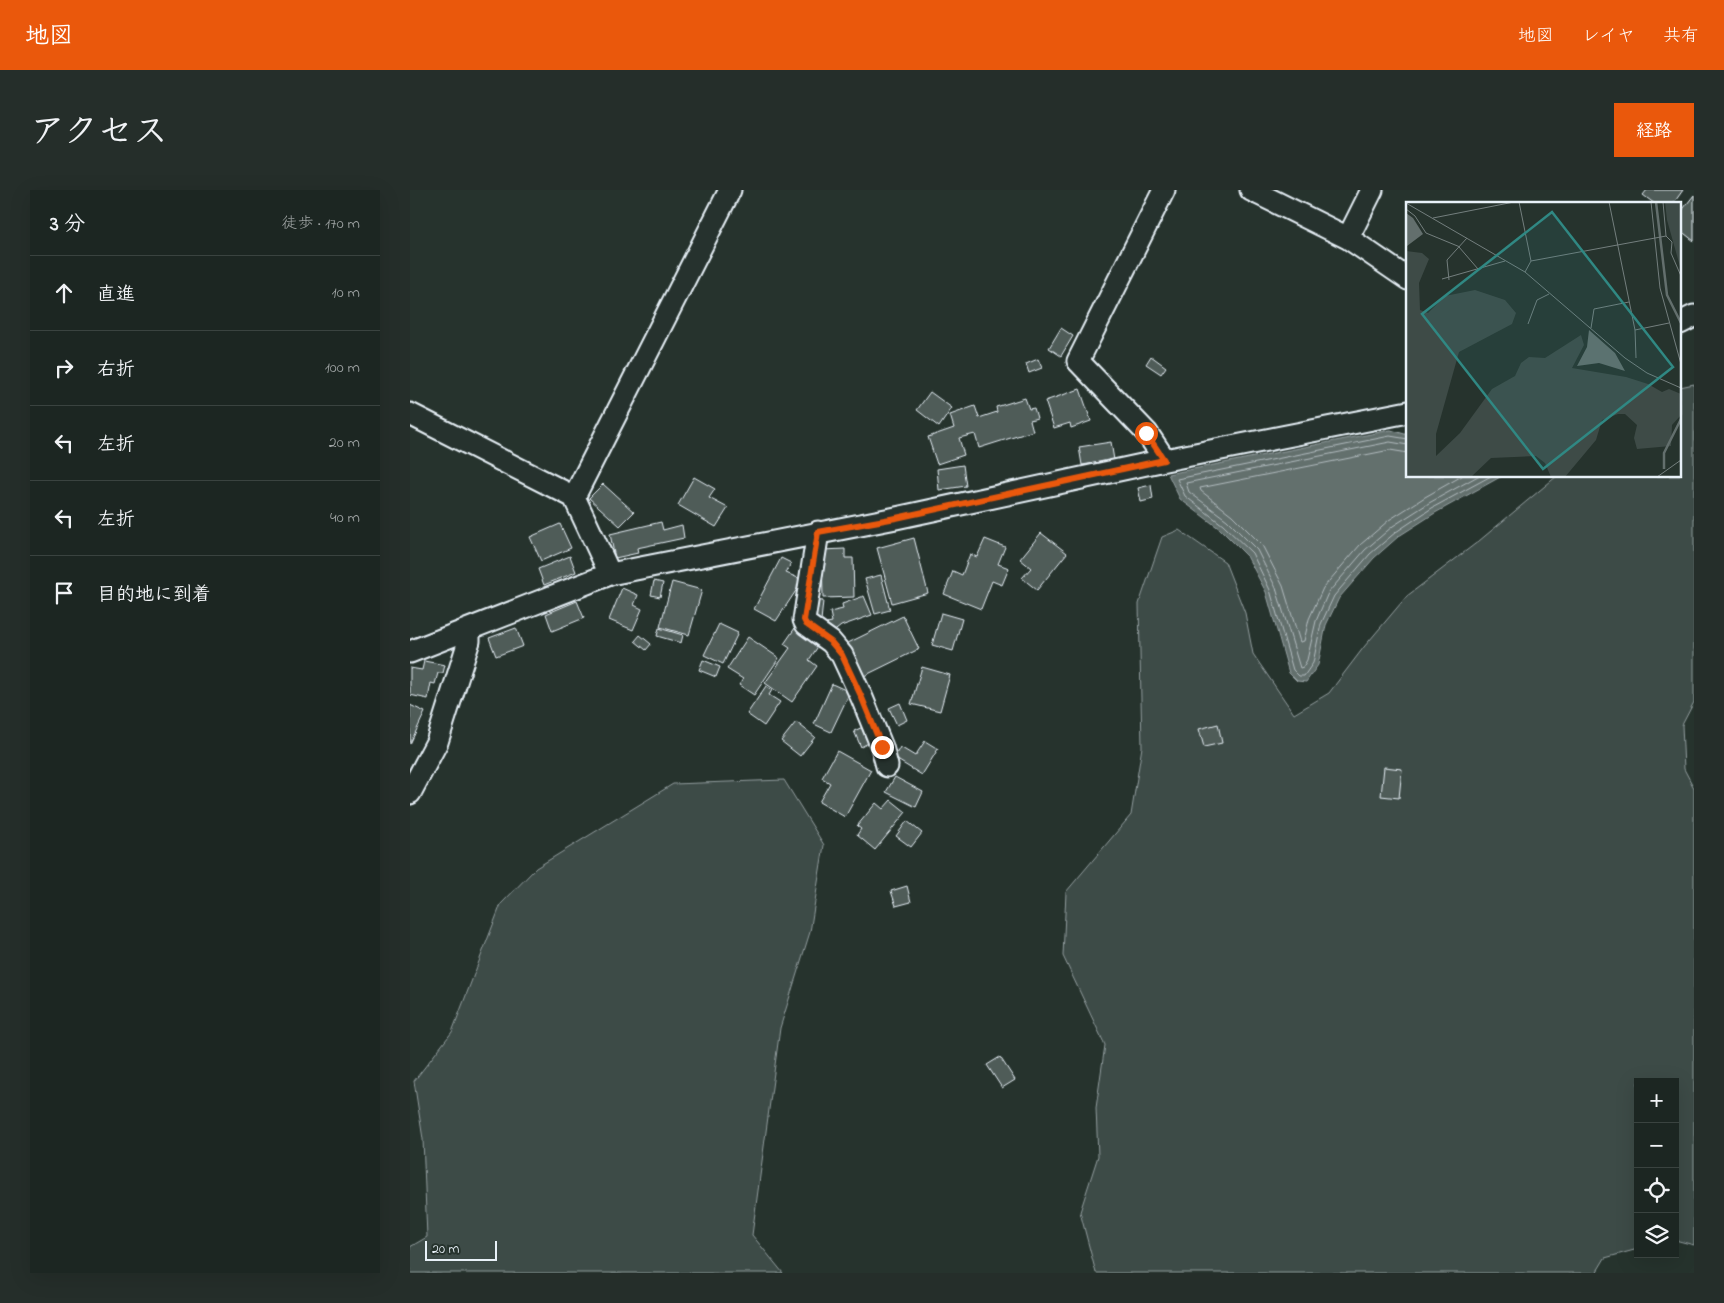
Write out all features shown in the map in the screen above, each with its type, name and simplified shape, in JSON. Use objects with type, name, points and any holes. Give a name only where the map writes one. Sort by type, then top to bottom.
[{"type":"street","points":[[574,497],[730,190]]},
{"type":"street","points":[[1164,190],[1078,361],[1146,433],[1164,460]]},
{"type":"street","points":[[1251,190],[1348,238],[1406,278]]},
{"type":"street","points":[[1348,238],[1372,190]]},
{"type":"street","points":[[1682,322],[1694,316]]},
{"type":"street","points":[[410,652],[610,574],[906,516],[1164,460],[1406,412]]},
{"type":"street","points":[[410,414],[574,497],[610,574]]},
{"type":"street","points":[[818,532],[804,620],[806,624],[831,642],[842,655],[882,747],[887,766]]},
{"type":"street","points":[[410,793],[440,735],[469,641],[469,629]]},
{"type":"shaded area","points":[[1694,384],[1694,702],[1682,725],[1684,769],[1694,788],[1694,1245],[1679,1241],[1679,1078],[1634,1078],[1634,1250],[1605,1258],[1596,1273],[1096,1273],[1080,1212],[1098,1156],[1096,1108],[1105,1045],[1063,956],[1066,892],[1131,815],[1142,747],[1139,604],[1162,537],[1179,530],[1225,562],[1245,613],[1253,654],[1294,714],[1329,693],[1364,647],[1407,596],[1479,541],[1555,478],[1682,478],[1682,387]]},
{"type":"shaded area","points":[[784,780],[824,845],[810,932],[780,1028],[752,1235],[783,1273],[410,1273],[410,1247],[427,1237],[423,1139],[414,1081],[452,1032],[501,904],[536,868],[673,784]]},
{"type":"water","points":[[1391,430],[1406,434],[1406,478],[1498,478],[1435,513],[1399,536],[1374,558],[1339,598],[1326,625],[1318,665],[1306,682],[1297,681],[1289,673],[1266,592],[1247,556],[1220,529],[1180,499],[1168,474]]},
{"type":"building","points":[[1647,190],[1683,190],[1674,202],[1652,202],[1643,195]]},
{"type":"building","points":[[1694,195],[1694,241],[1682,232],[1682,210]]},
{"type":"building","points":[[1061,328],[1073,336],[1061,356],[1049,348]]},
{"type":"building","points":[[1151,356],[1166,367],[1161,374],[1146,364]]},
{"type":"building","points":[[1038,359],[1042,368],[1029,373],[1026,364]]},
{"type":"building","points":[[1080,389],[1091,421],[1071,428],[1070,423],[1054,428],[1045,401]]},
{"type":"building","points":[[930,392],[952,408],[939,427],[917,410]]},
{"type":"building","points":[[1025,398],[1029,409],[1034,408],[1037,418],[1030,420],[1033,431],[979,448],[975,434],[959,438],[964,455],[937,464],[928,437],[954,428],[950,415],[975,406],[979,418],[997,412],[996,407]]},
{"type":"building","points":[[1111,442],[1114,460],[1082,465],[1079,447]]},
{"type":"building","points":[[963,465],[966,486],[939,490],[937,469]]},
{"type":"building","points":[[694,477],[715,489],[709,498],[728,508],[716,527],[678,505]]},
{"type":"building","points":[[603,484],[634,512],[620,526],[589,498]]},
{"type":"building","points":[[1151,485],[1153,499],[1141,502],[1138,488]]},
{"type":"building","points":[[661,522],[663,530],[682,525],[684,538],[637,548],[638,553],[615,558],[610,534]]},
{"type":"building","points":[[560,524],[571,548],[541,561],[530,537]]},
{"type":"building","points":[[1041,533],[1067,553],[1037,590],[1022,578],[1031,568],[1020,559]]},
{"type":"building","points":[[914,538],[928,593],[892,603],[877,548]]},
{"type":"building","points":[[985,539],[1005,547],[998,564],[1009,568],[1002,585],[992,581],[981,609],[944,594],[953,571],[962,575],[970,554],[977,557]]},
{"type":"building","points":[[845,549],[845,558],[853,558],[854,597],[823,598],[822,550]]},
{"type":"building","points":[[570,556],[576,572],[544,585],[538,569]]},
{"type":"building","points":[[781,558],[791,563],[786,573],[803,580],[776,621],[754,609]]},
{"type":"building","points":[[881,575],[890,610],[875,614],[865,579]]},
{"type":"building","points":[[654,581],[663,583],[660,597],[651,595]]},
{"type":"building","points":[[672,582],[702,590],[689,635],[660,627]]},
{"type":"building","points":[[622,588],[638,595],[634,605],[642,609],[633,630],[609,620]]},
{"type":"building","points":[[864,596],[872,615],[841,626],[831,634],[827,623],[832,622],[830,612],[843,609],[842,604]]},
{"type":"building","points":[[814,600],[823,601],[821,621],[811,620]]},
{"type":"building","points":[[577,601],[584,618],[552,631],[546,614]]},
{"type":"building","points":[[941,613],[962,619],[953,651],[932,645]]},
{"type":"building","points":[[903,616],[919,649],[864,676],[848,643]]},
{"type":"building","points":[[719,624],[738,633],[723,664],[704,655]]},
{"type":"building","points":[[516,628],[523,646],[496,656],[489,638]]},
{"type":"building","points":[[659,628],[683,635],[681,643],[657,636]]},
{"type":"building","points":[[795,628],[819,645],[809,660],[817,666],[792,702],[765,683],[790,648],[784,644]]},
{"type":"building","points":[[640,635],[651,644],[646,650],[635,641]]},
{"type":"building","points":[[748,637],[779,658],[754,695],[739,685],[743,679],[727,669]]},
{"type":"building","points":[[703,660],[720,667],[716,677],[699,670]]},
{"type":"building","points":[[424,661],[445,665],[443,673],[438,673],[435,684],[431,683],[428,699],[410,695],[410,668],[422,670]]},
{"type":"building","points":[[922,667],[950,675],[940,711],[911,704]]},
{"type":"building","points":[[832,684],[850,692],[831,732],[814,724]]},
{"type":"building","points":[[766,686],[772,690],[769,695],[780,702],[764,726],[747,714]]},
{"type":"building","points":[[900,703],[907,720],[897,725],[889,708]]},
{"type":"building","points":[[410,705],[425,712],[410,744]]},
{"type":"building","points":[[796,722],[815,737],[800,756],[781,741]]},
{"type":"building","points":[[1218,724],[1222,743],[1204,747],[1199,729]]},
{"type":"building","points":[[865,726],[872,741],[861,747],[854,731]]},
{"type":"building","points":[[925,741],[938,749],[922,775],[894,758],[900,747],[915,756]]},
{"type":"building","points":[[837,751],[871,770],[845,817],[819,802],[830,783],[822,778]]},
{"type":"building","points":[[1384,767],[1402,769],[1399,798],[1381,796]]},
{"type":"building","points":[[895,777],[923,792],[916,807],[886,792]]},
{"type":"building","points":[[891,800],[906,812],[875,850],[857,835],[861,829],[857,826],[876,803],[883,809]]},
{"type":"building","points":[[907,821],[922,833],[911,847],[896,836]]},
{"type":"building","points":[[907,886],[911,902],[896,906],[891,891]]},
{"type":"building","points":[[1000,1057],[1015,1080],[1002,1088],[987,1065]]},
{"type":"route","points":[[882,747],[842,655],[831,642],[806,624],[804,620],[818,532],[896,518],[1164,460],[1146,433]]}]
